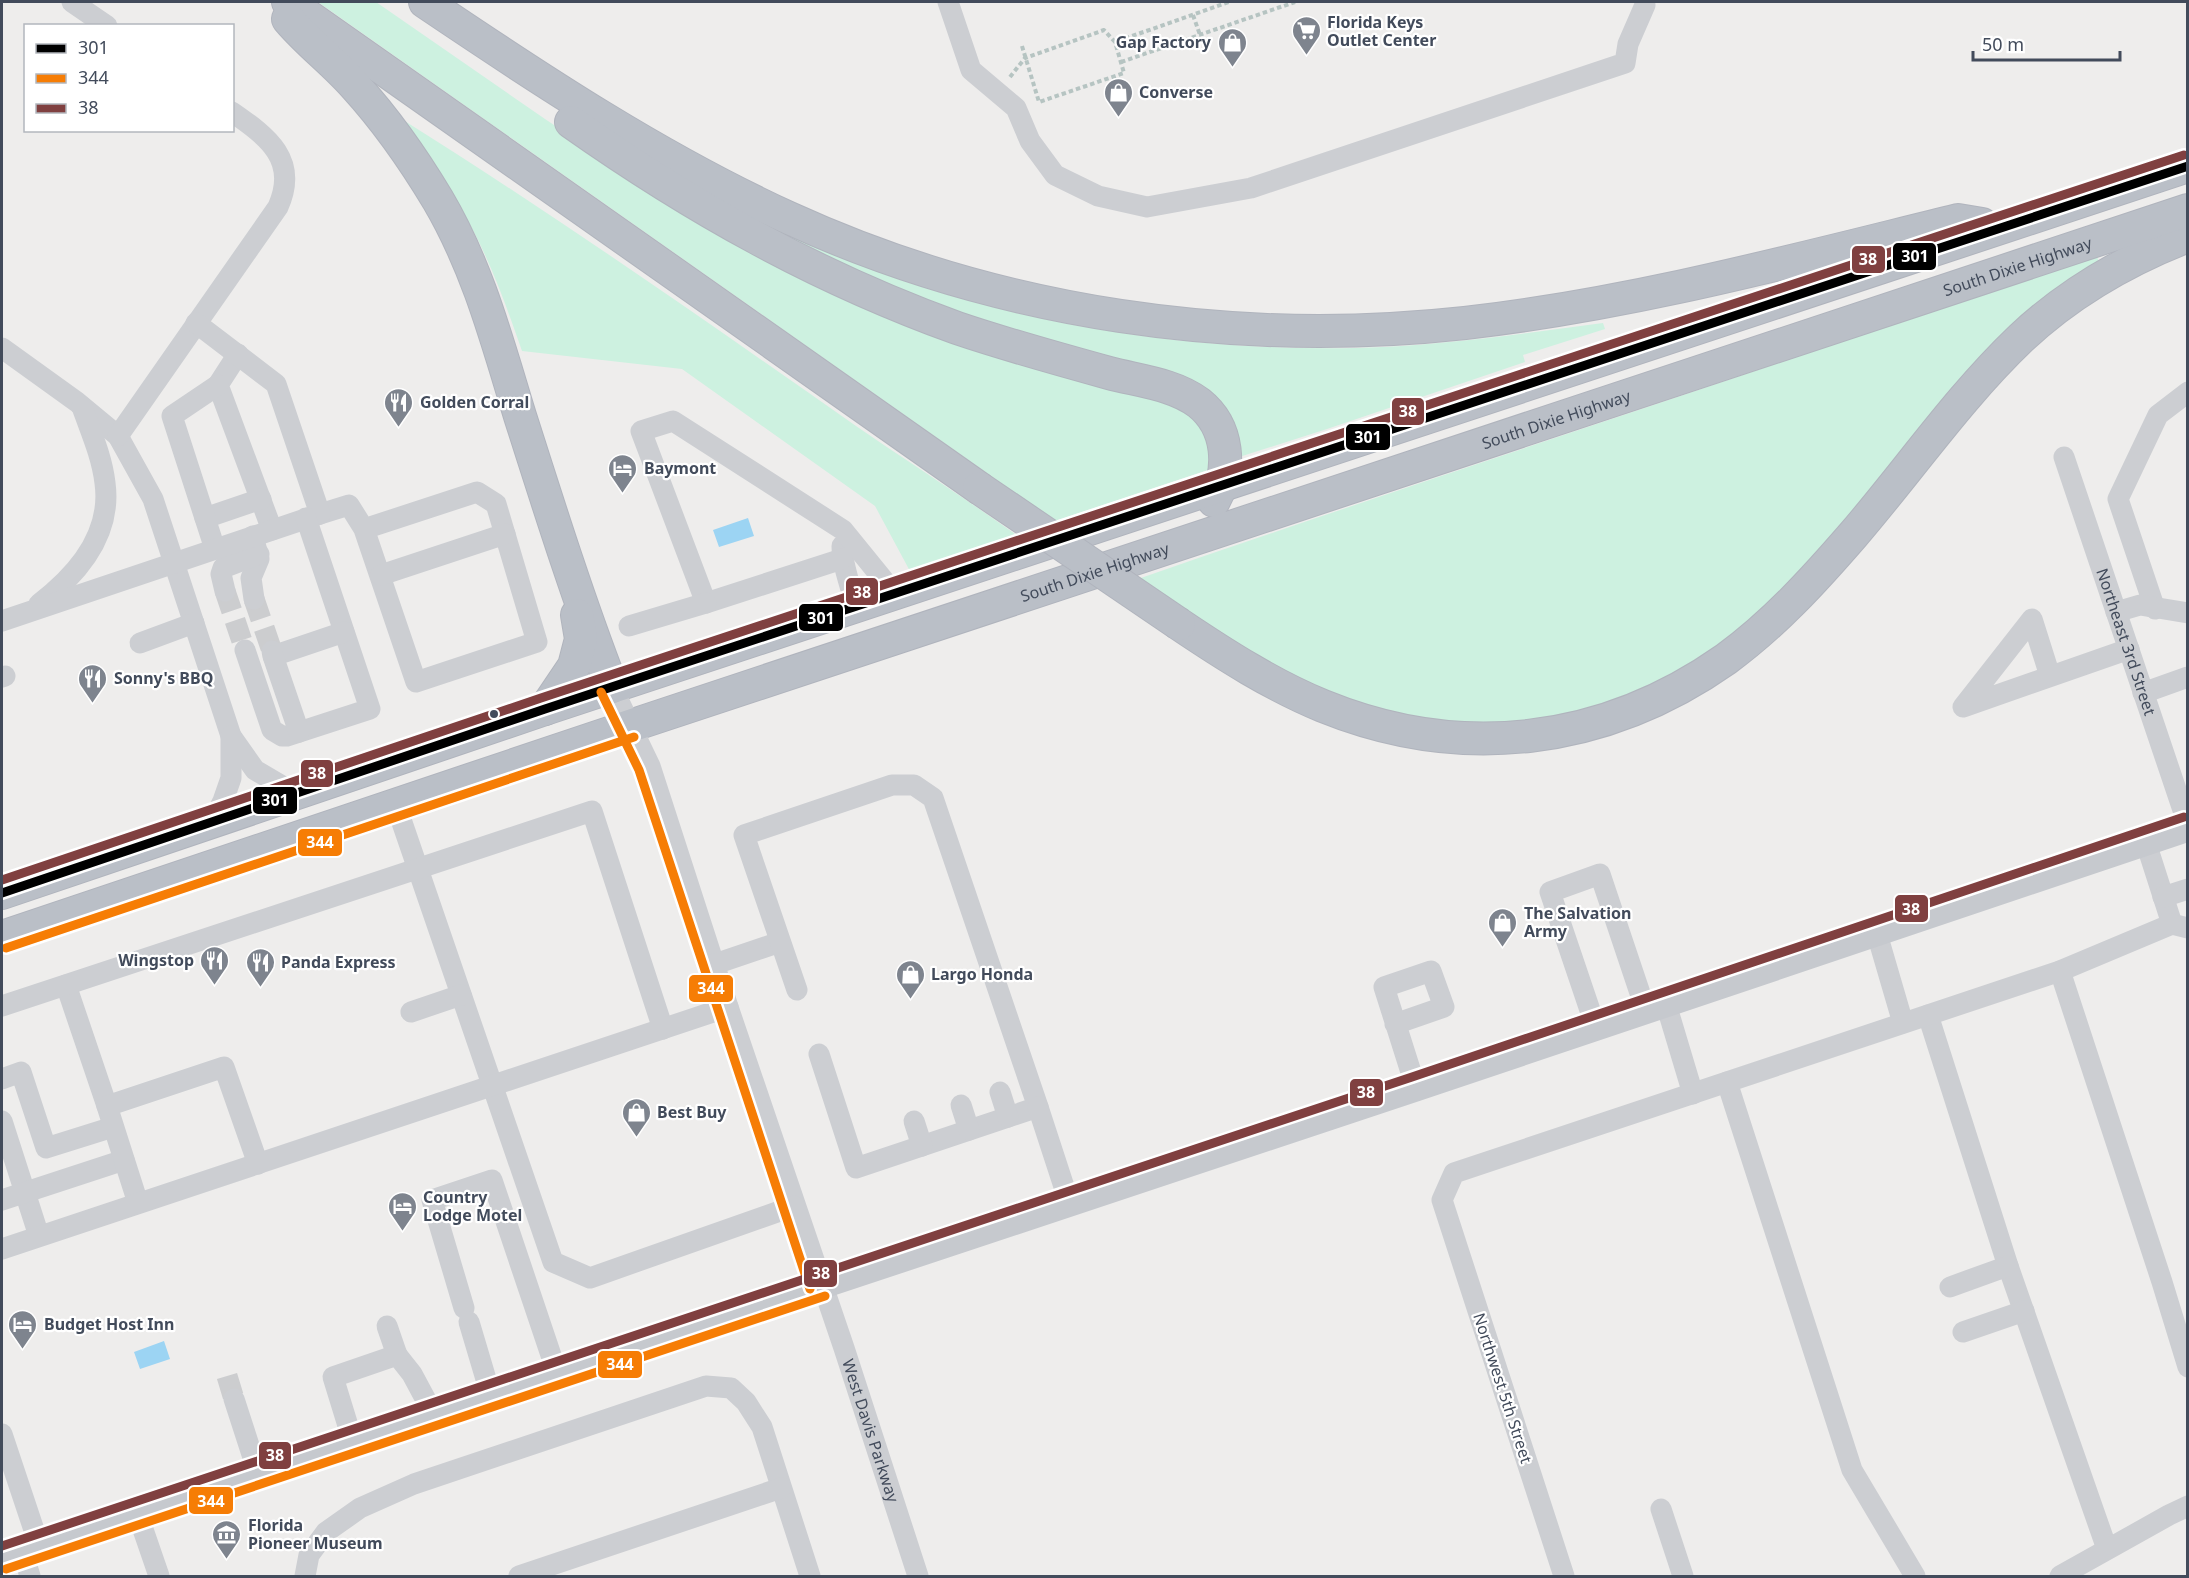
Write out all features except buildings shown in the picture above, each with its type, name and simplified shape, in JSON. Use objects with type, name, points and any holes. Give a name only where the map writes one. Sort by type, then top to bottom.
[{"type":"highway","points":[[274,2],[298,32],[336,66],[373,107],[411,159],[451,224],[484,298],[576,586],[612,687]]},
{"type":"highway","points":[[288,2],[980,488],[1239,663],[1296,694],[1359,719],[1425,735],[1480,740],[1532,736],[1582,727],[1637,709],[1682,687],[1726,659],[1797,597],[1856,532],[1986,375],[2022,337],[2078,293],[2118,268],[2187,236]]},
{"type":"highway","points":[[425,2],[639,140],[726,187],[801,223],[928,271],[996,291],[1067,307],[1177,323],[1249,329],[1322,331],[1394,329],[1466,323],[1622,298],[1727,276],[1958,220],[2004,227]]},
{"type":"highway","points":[[480,39],[520,86],[669,188],[768,245],[858,288],[960,329],[1021,348],[1160,385],[1187,395],[1208,411],[1221,432],[1226,459],[1221,487],[1206,512],[1195,522],[1137,558]]},
{"type":"highway","points":[[2,893],[612,687],[2187,166]]},
{"type":"highway","name":"South Dixie Highway","points":[[2,937],[630,726],[2187,210]]},
{"type":"highway","points":[[546,709],[569,677],[578,657],[581,639],[576,586]]},
{"type":"main road","points":[[21,1551],[1656,1008],[2146,843],[2187,827]]},
{"type":"street","points":[[72,2],[104,24]]},
{"type":"street","points":[[948,2],[971,70],[1016,108],[1030,141],[1055,175],[1098,196],[1147,207],[1251,188],[1624,63],[1628,44],[1648,3]]},
{"type":"street","points":[[117,436],[278,207],[285,186],[286,174],[279,154],[256,128],[234,113]]},
{"type":"street","points":[[196,323],[276,384],[344,632],[370,709],[282,736],[272,730],[245,650]]},
{"type":"street","points":[[2,348],[117,436],[153,499],[231,736],[255,770],[284,787],[302,793]]},
{"type":"street","points":[[215,549],[172,416],[218,385],[238,354]]},
{"type":"street","points":[[218,385],[261,499],[261,540],[258,563],[251,578],[254,599]]},
{"type":"street","points":[[2155,609],[2118,499],[2158,415],[2187,392]]},
{"type":"street","points":[[28,612],[55,592],[81,565],[97,538],[102,524],[106,485],[82,407]]},
{"type":"street","points":[[706,603],[641,431],[673,421],[843,530],[895,594]]},
{"type":"street","name":"Northeast 3rd Street","points":[[2064,457],[2187,827]]},
{"type":"street","points":[[225,591],[221,574],[223,568],[261,540],[313,516],[349,505],[364,529],[416,682],[537,642],[496,504],[477,492],[364,529]]},
{"type":"street","points":[[205,518],[261,499]]},
{"type":"street","points":[[843,530],[842,559],[849,577],[855,607]]},
{"type":"street","points":[[381,575],[505,534]]},
{"type":"street","points":[[2,621],[215,549],[261,540]]},
{"type":"street","points":[[629,626],[842,559]]},
{"type":"street","points":[[2116,612],[2140,605],[2187,613]]},
{"type":"street","points":[[2050,676],[2032,619],[1963,706],[2017,687],[2050,676],[2128,649]]},
{"type":"street","points":[[140,644],[194,623]]},
{"type":"street","points":[[299,732],[272,653],[344,632]]},
{"type":"street","points":[[2143,693],[2187,677]]},
{"type":"street","name":"West Davis Parkway","points":[[612,687],[650,766],[918,1576]]},
{"type":"street","points":[[212,823],[231,778],[231,736]]},
{"type":"street","points":[[797,990],[744,835],[892,785],[914,785],[933,798],[1069,1202]]},
{"type":"street","points":[[396,805],[491,1086],[554,1262],[590,1278],[794,1206]]},
{"type":"street","points":[[2,1006],[592,811],[663,1029]]},
{"type":"street","points":[[1596,1028],[1550,892],[1600,874],[1693,1094],[2060,971],[2180,926],[2163,897],[2146,843]]},
{"type":"street","points":[[2163,897],[2187,889]]},
{"type":"street","points":[[1877,934],[1904,1023]]},
{"type":"street","points":[[715,964],[780,942]]},
{"type":"street","points":[[2060,971],[2162,1282],[2187,1367]]},
{"type":"street","points":[[66,985],[138,1203]]},
{"type":"street","points":[[411,1012],[461,995]]},
{"type":"street","points":[[2,1249],[728,1007]]},
{"type":"street","points":[[1928,1015],[2008,1266],[2107,1549]]},
{"type":"street","points":[[1395,1024],[1416,1088]]},
{"type":"street","points":[[819,1054],[856,1168],[1038,1107]]},
{"type":"street","points":[[107,1106],[224,1067],[258,1164]]},
{"type":"street","points":[[2,1080],[21,1072],[46,1148],[114,1127]]},
{"type":"street","points":[[1727,1082],[1852,1470],[1916,1576]]},
{"type":"street","points":[[1000,1092],[1008,1117]]},
{"type":"street","name":"Northwest 5th Street","points":[[1564,1576],[1442,1200],[1454,1173],[1693,1094]]},
{"type":"street","points":[[961,1105],[969,1130]]},
{"type":"street","points":[[2,1121],[6,1152],[25,1192],[39,1236]]},
{"type":"street","points":[[914,1121],[922,1146]]},
{"type":"street","points":[[2,1200],[124,1160]]},
{"type":"street","points":[[491,1395],[432,1200],[492,1180],[557,1373]]},
{"type":"street","points":[[1950,1287],[2008,1266]]},
{"type":"street","points":[[1962,1332],[2024,1311]]},
{"type":"street","points":[[387,1326],[398,1355],[412,1374],[434,1415]]},
{"type":"street","points":[[353,1442],[333,1377],[398,1355]]},
{"type":"street","points":[[304,1576],[309,1555],[326,1532],[360,1508],[414,1484],[706,1386],[731,1388],[746,1402],[762,1427],[810,1576]]},
{"type":"street","points":[[234,1399],[258,1473]]},
{"type":"street","points":[[2,1434],[21,1551],[30,1576]]},
{"type":"street","points":[[519,1576],[781,1488]]},
{"type":"street","points":[[2060,1576],[2187,1506]]},
{"type":"street","points":[[1661,1509],[1683,1576]]},
{"type":"street","points":[[137,1512],[159,1576]]},
{"type":"path","points":[[1114,42],[1229,2]]},
{"type":"path","points":[[1121,62],[1291,2]]},
{"type":"path","points":[[1193,15],[1200,35]]},
{"type":"path","points":[[998,93],[1025,58],[1104,30],[1114,42],[1124,74],[1039,102],[1025,58],[1022,46]]},
{"type":"green space","points":[[318,2],[376,2],[611,163],[675,201],[1196,411],[1217,467],[1055,521]]},
{"type":"green space","points":[[400,118],[573,230],[1018,536],[911,573],[875,506],[682,369],[522,351],[501,292],[476,235]]},
{"type":"green space","points":[[759,220],[910,283],[1018,313],[1130,334],[1243,346],[1355,348],[1448,342],[1603,323],[1605,329],[1523,355],[1525,362],[1236,458],[1234,433],[1088,355],[945,309],[757,228]]},
{"type":"green space","points":[[2096,254],[2101,267],[1843,533],[1714,656],[1577,717],[1466,728],[1359,705],[1297,678],[1250,653],[1138,579],[1857,337]]},
{"type":"water","points":[[748,518],[754,536],[719,547],[713,530]]},
{"type":"water","points":[[164,1341],[170,1359],[140,1369],[134,1352]]},
{"type":"tunnel","points":[[225,591],[245,650]]},
{"type":"tunnel","points":[[254,599],[272,651]]},
{"type":"tunnel","points":[[227,1376],[234,1399]]},
{"type":"transit line","name":"38","points":[[2,880],[541,698],[2184,155]]},
{"type":"transit line","name":"301","points":[[2,893],[545,709],[2188,166]]},
{"type":"transit line","name":"344","points":[[601,692],[639,770],[810,1289]]},
{"type":"transit line","name":"344","points":[[6,948],[634,737]]},
{"type":"transit line","name":"38","points":[[2,1546],[1412,1077],[2184,817]]},
{"type":"transit line","name":"344","points":[[6,1569],[825,1296]]},
{"type":"place","name":"Florida Keys Outlet Center","points":[[1306,56]]},
{"type":"place","name":"Gap Factory","points":[[1232,68]]},
{"type":"place","name":"Converse","points":[[1118,118]]},
{"type":"place","name":"Golden Corral","points":[[399,428]]},
{"type":"place","name":"Baymont","points":[[623,494]]},
{"type":"place","name":"Sonny's BBQ","points":[[93,704]]},
{"type":"place","name":"The Salvation Army","points":[[1503,948]]},
{"type":"place","name":"Wingstop","points":[[215,986]]},
{"type":"place","name":"Panda Express","points":[[260,988]]},
{"type":"place","name":"Largo Honda","points":[[910,1000]]},
{"type":"place","name":"Best Buy","points":[[636,1138]]},
{"type":"place","name":"Country Lodge Motel","points":[[402,1232]]},
{"type":"place","name":"Budget Host Inn","points":[[23,1350]]},
{"type":"place","name":"Florida Pioneer Museum","points":[[227,1560]]}]
